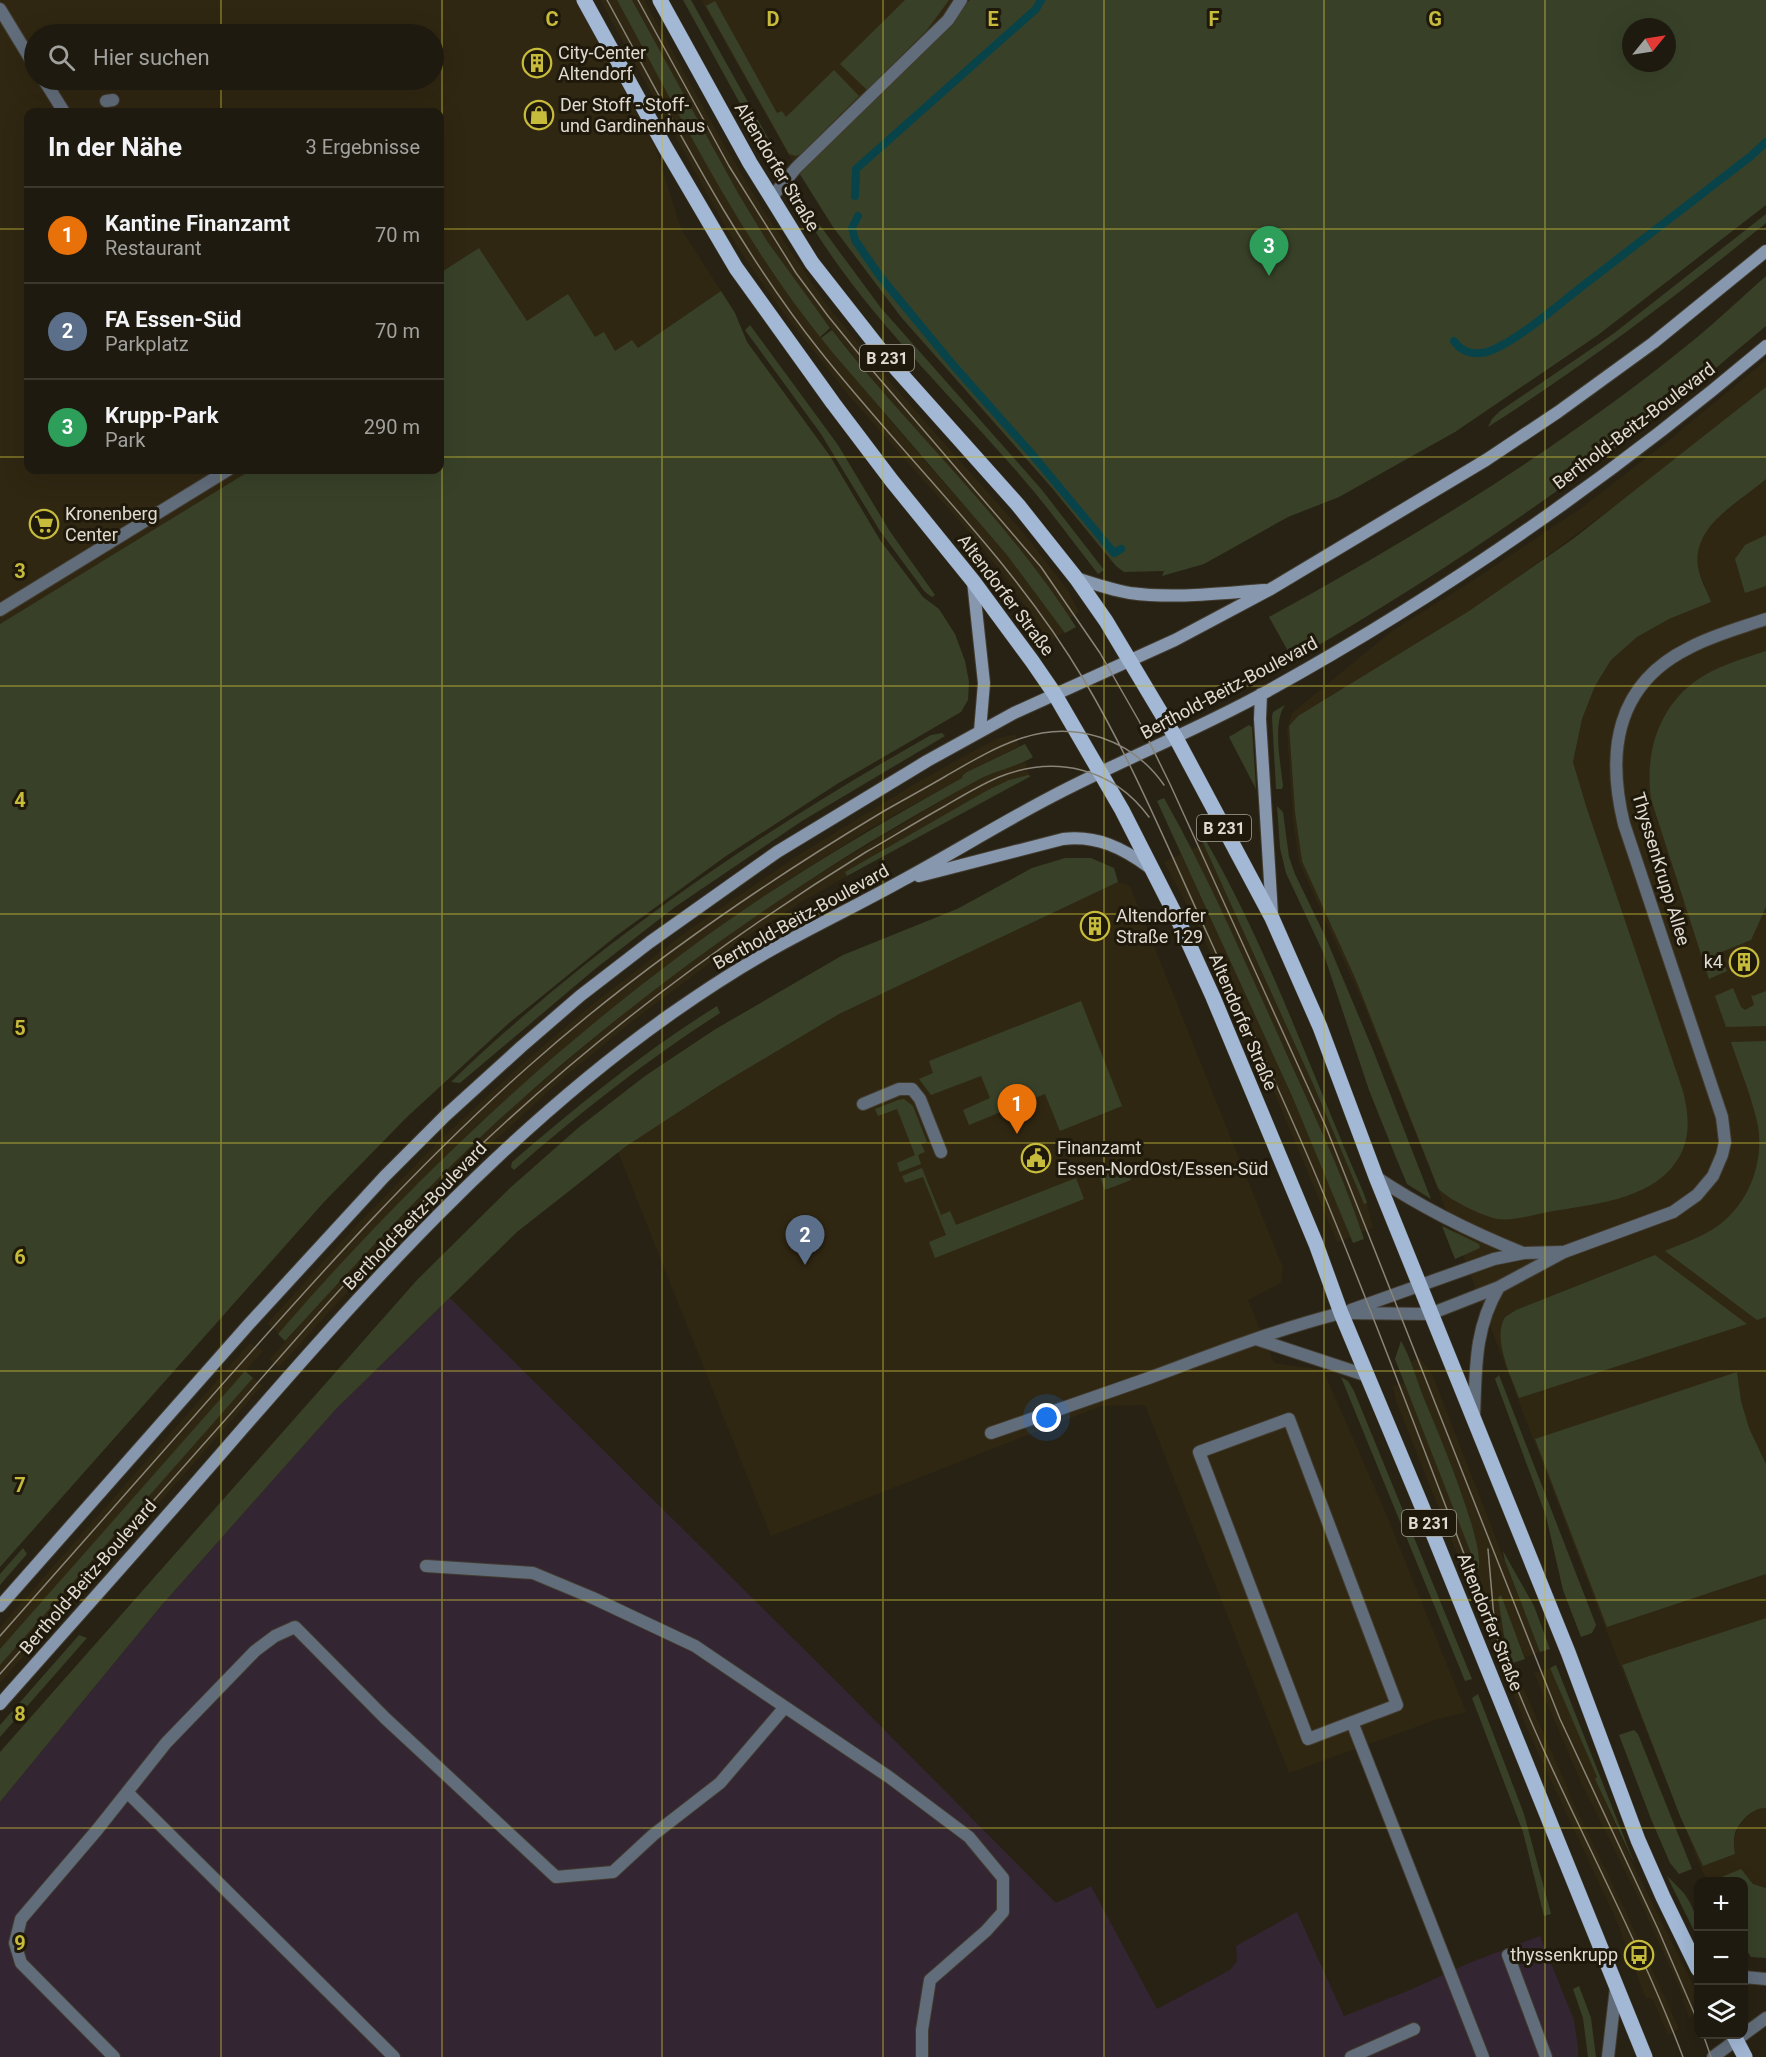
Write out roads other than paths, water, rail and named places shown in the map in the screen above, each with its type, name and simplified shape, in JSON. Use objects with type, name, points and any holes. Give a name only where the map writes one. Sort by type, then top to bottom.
[{"type":"main road","name":"Altendorfer Straße","points":[[584,0],[665,147],[736,268],[840,412],[892,481],[973,581],[1054,693],[1101,773],[1152,869],[1213,997],[1316,1244],[1341,1313],[1645,2057]]},
{"type":"main road","name":"Altendorfer Straße","points":[[660,0],[729,127],[812,263],[865,332],[1018,506],[1076,578],[1130,660],[1176,738],[1272,918],[1320,1027],[1430,1314],[1568,1652],[1638,1840],[1694,1959]]},
{"type":"main road","points":[[0,1606],[342,1220],[437,1124],[580,996],[723,889],[838,814],[980,731],[1054,693],[1175,640],[1269,590],[1486,460],[1653,343],[1766,251]]},
{"type":"main road","name":"Berthold-Beitz-Boulevard","points":[[0,1704],[346,1312],[424,1229],[512,1144],[631,1043],[694,999],[773,949],[901,882],[1044,800],[1176,738],[1262,694],[1388,620],[1541,519],[1650,439],[1766,346]]},
{"type":"main road","points":[[1076,578],[1129,592],[1149,594],[1269,590]]},
{"type":"main road","points":[[973,581],[984,683],[980,731]]},
{"type":"main road","points":[[1262,694],[1260,718],[1272,918]]},
{"type":"main road","points":[[901,882],[1075,837],[1117,846],[1152,869]]},
{"type":"main road","points":[[1736,2039],[1745,2057]]},
{"type":"street","points":[[771,198],[796,168],[948,20],[961,0]]},
{"type":"street","points":[[0,9],[24,49]]},
{"type":"street","points":[[50,90],[62,108]]},
{"type":"street","points":[[0,610],[221,474]]},
{"type":"street","name":"ThyssenKrupp Allee","points":[[1341,1313],[1430,1314],[1499,1287],[1564,1252],[1673,1212],[1706,1186],[1722,1155],[1725,1142],[1722,1117],[1624,824],[1615,777],[1616,749],[1625,713],[1638,689],[1653,672],[1688,648],[1766,619]]},
{"type":"street","points":[[862,1104],[899,1089],[912,1089],[921,1098],[942,1152]]},
{"type":"street","name":"ThyssenKrupp Allee","points":[[1376,1177],[1436,1214],[1482,1237],[1524,1253]]},
{"type":"street","name":"ThyssenKrupp Allee","points":[[1341,1313],[1494,1259],[1524,1253],[1564,1252]]},
{"type":"street","points":[[1473,1417],[1482,1323],[1499,1287]]},
{"type":"street","points":[[991,1433],[1310,1320],[1341,1313]]},
{"type":"street","points":[[1256,1339],[1368,1376]]},
{"type":"street","points":[[1289,1419],[1397,1705],[1352,1722],[1308,1739],[1200,1452],[1289,1419]]},
{"type":"street","points":[[426,1566],[533,1573],[593,1598],[694,1646],[889,1777],[969,1837],[1003,1878],[1003,1912],[930,1980],[922,2030],[922,2057]]},
{"type":"street","points":[[114,2057],[21,1963],[15,1943],[21,1919],[166,1743],[242,1664],[275,1636],[295,1627],[385,1718],[556,1877],[613,1872],[653,1835],[720,1783],[785,1707]]},
{"type":"street","points":[[1352,1722],[1483,2057]]},
{"type":"street","points":[[127,1792],[394,2057]]},
{"type":"street","points":[[1508,1955],[1546,2057]]},
{"type":"street","points":[[1748,1977],[1766,1979]]},
{"type":"street","points":[[1608,2057],[1616,1988]]},
{"type":"street","points":[[1748,2029],[1766,2018]]},
{"type":"street","points":[[1351,2057],[1414,2029]]},
{"type":"street","points":[[1713,2057],[1733,2039]]},
{"type":"waterway","points":[[855,196],[856,169],[1036,9],[1041,0]]},
{"type":"waterway","points":[[1454,341],[1465,351],[1480,353],[1490,351],[1512,339],[1537,322],[1766,142]]},
{"type":"waterway","points":[[858,216],[852,228],[855,240],[879,275],[1114,553],[1121,549]]},
{"type":"tram line","points":[[607,0],[706,180],[789,310],[853,392],[958,511],[1025,593],[1056,635],[1118,742],[1164,837],[1308,1158],[1370,1310],[1530,1720],[1642,1959],[1683,2057]]},
{"type":"tram line","points":[[638,0],[729,166],[796,273],[872,370],[1041,567],[1100,653],[1139,721],[1170,784],[1326,1127],[1560,1719],[1658,1929],[1694,2013]]},
{"type":"tram line","points":[[0,1636],[293,1304],[447,1142],[570,1031],[698,932],[788,871],[879,814],[973,760],[1022,738],[1062,731],[1101,738],[1119,745],[1136,756],[1164,785]]},
{"type":"tram line","points":[[0,1674],[316,1316],[431,1194],[508,1120],[655,997],[812,886],[866,852],[999,777],[1020,770],[1041,767],[1081,770],[1118,787],[1149,817]]},
{"type":"tram line","points":[[1488,1549],[1494,1618]]},
{"type":"tram line","points":[[1705,2039],[1711,2057]]},
{"type":"place","name":"City-Center Altendorf","points":[[537,63]]},
{"type":"place","name":"Der Stoff - Stoff- und Gardinenhaus","points":[[539,115]]},
{"type":"place","name":"Krupp-Park","points":[[1269,276]]},
{"type":"place","name":"Kronenberg Center","points":[[44,524]]},
{"type":"place","name":"Altendorfer Straße 129","points":[[1095,926]]},
{"type":"place","name":"k4","points":[[1744,962]]},
{"type":"place","name":"Kantine Finanzamt","points":[[1017,1134]]},
{"type":"place","name":"Finanzamt Essen-NordOst/Essen-Süd","points":[[1036,1158]]},
{"type":"place","name":"FA Essen-Süd","points":[[805,1265]]},
{"type":"place","name":"thyssenkrupp","points":[[1639,1955]]}]
